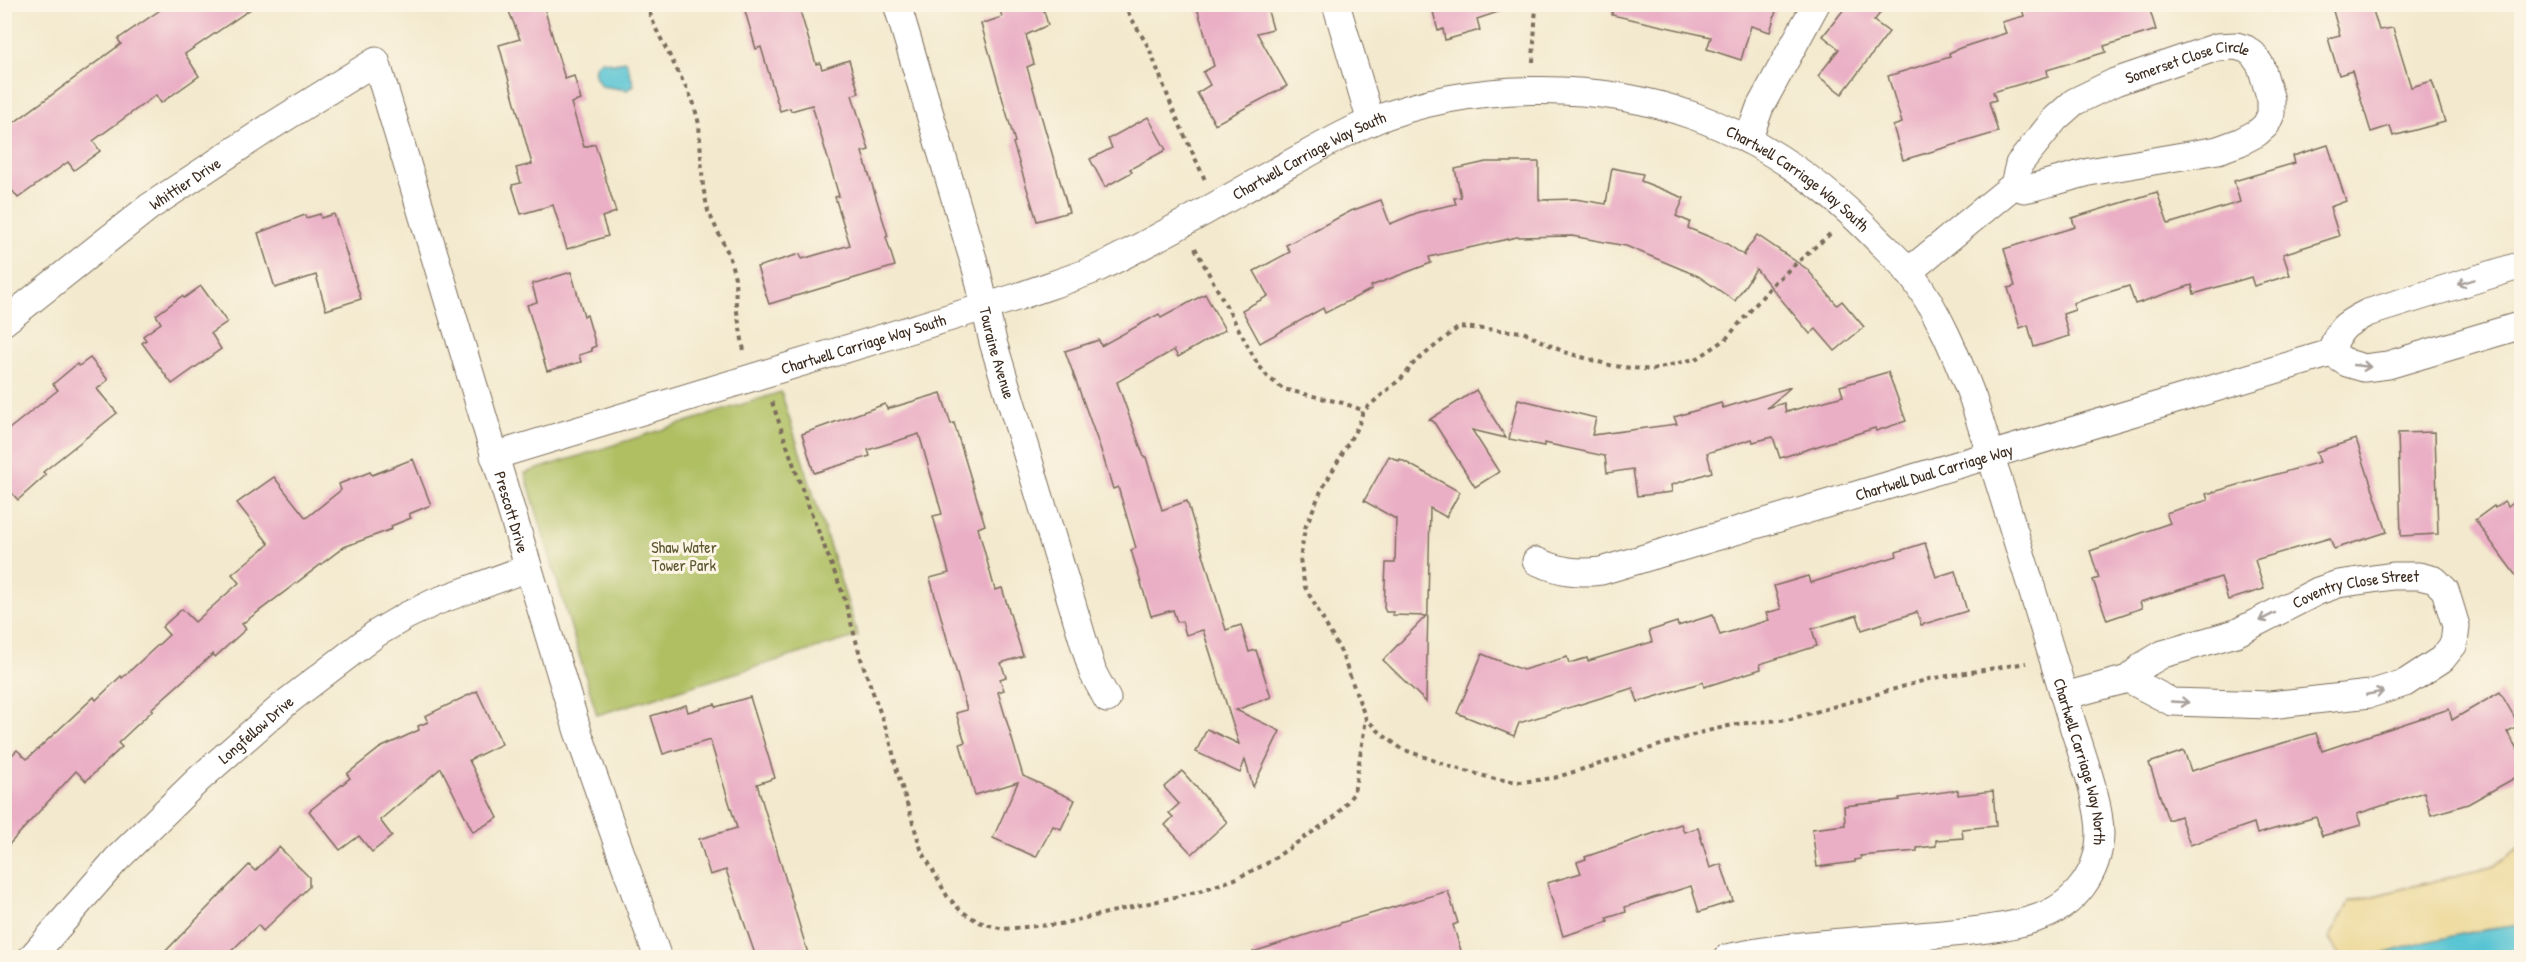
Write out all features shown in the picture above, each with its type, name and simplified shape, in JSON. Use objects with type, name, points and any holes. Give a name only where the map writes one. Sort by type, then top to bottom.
[{"type":"street","name":"Touraine Avenue","points":[[897,4],[977,272],[984,307],[1094,672],[1107,699]]},
{"type":"street","points":[[1336,4],[1371,122]]},
{"type":"street","points":[[1748,140],[1760,107],[1816,4]]},
{"type":"street","name":"Somerset Close Circle","points":[[2236,46],[2246,49],[2253,54],[2261,66],[2271,100],[2271,114],[2266,125],[2240,142],[2218,150],[2089,172],[2024,189],[2014,185],[2019,164],[2055,119],[2074,102],[2105,87],[2217,48],[2236,46]]},
{"type":"street","name":"Whittier Drive","points":[[4,322],[149,207],[270,127],[376,61]]},
{"type":"street","name":"Prescott Drive","points":[[376,61],[578,732],[658,957]]},
{"type":"street","name":"Chartwell Carriage Way South","points":[[494,456],[760,377],[984,307],[1097,268],[1371,122],[1428,104],[1479,94],[1532,90],[1584,93],[1635,100],[1694,115],[1748,140],[1803,173],[1852,213],[1908,272],[1938,319],[1958,360],[1991,456]]},
{"type":"street","points":[[1908,272],[2014,185]]},
{"type":"street","points":[[2522,265],[2367,313],[2346,324],[2336,336],[2331,353],[2347,363],[2364,368],[2388,365],[2522,325]]},
{"type":"street","name":"Chartwell Dual Carriage Way","points":[[1536,561],[1556,570],[1578,574],[1601,571],[2331,353]]},
{"type":"street","name":"Chartwell Carriage Way North","points":[[1727,957],[1780,947],[1914,947],[2036,919],[2059,909],[2078,894],[2097,857],[2100,834],[2097,810],[1991,456]]},
{"type":"street","name":"Longfellow Drive","points":[[31,957],[116,860],[199,779],[287,702],[377,633],[406,616],[444,598],[528,568]]},
{"type":"street","name":"Coventry Close Street","points":[[2064,696],[2128,679],[2144,665],[2163,654],[2236,633],[2318,591],[2338,584],[2393,576],[2419,576],[2435,580],[2445,590],[2456,626],[2454,644],[2442,659],[2405,683],[2370,694],[2270,705],[2172,702],[2128,679]]},
{"type":"path","points":[[646,4],[656,29],[693,101],[699,124],[703,188],[708,211],[731,263],[735,278],[739,335],[746,358],[760,377],[774,407],[803,492],[843,594],[862,662],[890,740],[921,849],[947,896],[961,911],[979,922],[1003,929],[1060,924],[1200,891],[1235,879],[1266,864],[1336,816],[1353,793],[1366,719]]},
{"type":"path","points":[[1123,4],[1149,48],[1206,183],[1191,242],[1257,363],[1268,377],[1283,389],[1343,403],[1363,411]]},
{"type":"path","points":[[1532,90],[1536,4]]},
{"type":"green space","name":"Shaw Water Tower Park","points":[[781,392],[858,636],[597,715],[525,473]]},
{"type":"sand","points":[[2521,846],[2521,925],[2476,931],[2374,957],[2341,957],[2329,939],[2349,902],[2495,866]]},
{"type":"water","points":[[626,61],[634,85],[627,90],[601,86],[595,71],[598,62],[613,63]]},
{"type":"water","points":[[2521,925],[2521,957],[2374,957],[2447,937]]},
{"type":"building","points":[[169,4],[258,4],[185,54],[199,76],[161,103],[156,95],[93,141],[100,151],[74,170],[68,162],[18,198],[4,180],[4,130],[121,44],[118,39]]},
{"type":"building","points":[[506,4],[543,4],[565,79],[574,76],[581,100],[571,103],[584,147],[595,144],[616,212],[602,217],[608,236],[567,249],[553,205],[521,214],[512,185],[521,183],[516,168],[532,164],[499,45],[520,39]]},
{"type":"building","points":[[743,4],[798,4],[816,64],[820,63],[822,69],[849,60],[859,93],[852,95],[869,150],[862,152],[895,266],[769,304],[757,267],[800,254],[802,259],[850,245],[835,197],[839,196],[812,105],[791,111],[790,108],[780,111],[761,47],[756,49]]},
{"type":"building","points":[[998,4],[1042,4],[1048,25],[1026,35],[1034,64],[1027,67],[1069,212],[1037,221],[981,24],[1002,17]]},
{"type":"building","points":[[1196,4],[1266,4],[1273,29],[1257,33],[1287,86],[1215,124],[1197,93],[1210,85],[1203,72],[1214,66]]},
{"type":"building","points":[[1431,4],[1503,4],[1504,10],[1477,19],[1480,30],[1445,40],[1443,29],[1438,31]]},
{"type":"building","points":[[1613,4],[1778,4],[1770,32],[1751,26],[1741,60],[1707,49],[1711,37],[1612,15]]},
{"type":"building","points":[[1848,4],[1887,4],[1874,21],[1889,32],[1842,94],[1818,76],[1839,49],[1823,36]]},
{"type":"building","points":[[2021,4],[2148,4],[2156,30],[2104,46],[2106,52],[2047,70],[2048,76],[1993,92],[1996,100],[1989,102],[1998,132],[1903,160],[1893,126],[1902,123],[1888,76],[1950,57],[1949,53],[1960,48],[2006,33],[2002,22],[2024,16]]},
{"type":"building","points":[[2331,4],[2371,4],[2379,30],[2393,28],[2411,87],[2432,81],[2445,122],[2393,136],[2390,126],[2371,132],[2352,71],[2339,75],[2328,38],[2340,35]]},
{"type":"building","points":[[1148,117],[1166,150],[1130,169],[1132,172],[1105,187],[1090,159],[1112,148],[1108,139]]},
{"type":"building","points":[[2328,145],[2346,201],[2330,207],[2339,236],[2283,254],[2290,275],[2254,286],[2251,277],[2194,294],[2192,285],[2135,304],[2129,286],[2073,303],[2075,310],[2063,314],[2069,336],[2034,347],[2028,325],[2020,328],[2008,288],[2015,286],[2004,249],[2075,227],[2072,218],[2157,192],[2168,224],[2240,202],[2234,181],[2295,163],[2293,156]]},
{"type":"building","points":[[1486,162],[1539,162],[1539,200],[1575,199],[1606,204],[1612,168],[1643,174],[1641,181],[1684,198],[1676,216],[1690,222],[1688,228],[1727,244],[1743,255],[1757,235],[1807,269],[1837,305],[1842,301],[1864,327],[1835,351],[1816,329],[1810,334],[1756,269],[1735,301],[1698,276],[1626,246],[1572,236],[1517,237],[1429,257],[1431,263],[1371,286],[1372,289],[1325,313],[1323,308],[1260,343],[1242,310],[1268,296],[1254,271],[1290,252],[1286,245],[1351,211],[1381,200],[1390,224],[1419,212],[1456,204],[1454,198],[1461,197],[1455,169]]},
{"type":"building","points":[[320,214],[321,218],[334,214],[361,299],[326,310],[316,275],[275,288],[258,233],[305,215],[306,218]]},
{"type":"building","points":[[571,272],[596,346],[591,348],[592,351],[579,355],[581,362],[547,371],[527,305],[537,302],[532,284]]},
{"type":"building","points":[[201,286],[227,322],[211,333],[221,349],[172,384],[142,343],[146,340],[143,336],[161,323],[156,315],[182,296],[184,298]]},
{"type":"building","points":[[1205,294],[1225,330],[1178,357],[1174,350],[1117,382],[1144,457],[1146,457],[1162,510],[1187,501],[1226,630],[1241,625],[1249,652],[1256,650],[1271,697],[1236,710],[1280,731],[1253,787],[1245,760],[1240,773],[1196,752],[1207,729],[1239,744],[1203,630],[1186,635],[1182,621],[1177,622],[1173,610],[1151,616],[1131,550],[1136,548],[1118,487],[1113,489],[1065,351],[1099,340],[1101,346],[1159,314],[1161,318]]},
{"type":"building","points":[[90,358],[108,380],[97,389],[117,413],[43,472],[46,475],[18,500],[4,484],[4,433],[58,390],[53,384],[77,364],[79,366]]},
{"type":"building","points":[[1888,372],[1906,421],[1876,431],[1875,428],[1780,458],[1773,437],[1753,442],[1752,439],[1707,453],[1712,472],[1671,485],[1672,492],[1637,496],[1633,469],[1607,473],[1605,456],[1544,443],[1544,446],[1509,439],[1518,399],[1596,418],[1592,435],[1677,424],[1674,417],[1721,403],[1723,408],[1791,387],[1767,408],[1784,403],[1786,412],[1843,396],[1840,386]]},
{"type":"building","points":[[1476,390],[1506,438],[1472,430],[1499,472],[1475,487],[1433,421],[1429,420]]},
{"type":"building","points":[[941,393],[951,424],[954,423],[985,525],[978,528],[995,590],[1002,588],[1023,656],[1001,663],[1006,677],[1000,679],[1004,690],[998,692],[1023,776],[1075,800],[1061,829],[1053,826],[1036,857],[993,838],[1018,782],[975,795],[960,744],[965,742],[956,713],[967,710],[930,578],[949,573],[933,516],[942,514],[919,434],[868,450],[870,456],[814,473],[802,434],[885,404],[887,409]]},
{"type":"building","points":[[2435,432],[2438,534],[2401,536],[2398,433]]},
{"type":"building","points":[[2356,439],[2387,532],[2334,549],[2330,538],[2255,560],[2264,589],[2228,600],[2221,577],[2140,602],[2142,608],[2107,620],[2093,580],[2099,578],[2090,551],[2170,523],[2166,513],[2208,500],[2206,494],[2320,462],[2316,452]]},
{"type":"building","points":[[1389,456],[1399,461],[1400,459],[1460,492],[1446,517],[1430,508],[1426,702],[1383,660],[1426,616],[1393,615],[1393,612],[1386,612],[1384,608],[1386,563],[1395,563],[1396,519],[1364,501]]},
{"type":"building","points":[[413,459],[431,505],[409,514],[411,518],[391,526],[392,529],[344,547],[242,624],[246,629],[215,657],[213,654],[151,709],[153,710],[118,743],[122,747],[86,781],[76,771],[4,850],[4,763],[17,750],[27,759],[94,697],[96,700],[121,676],[122,678],[169,635],[162,627],[182,609],[195,622],[239,583],[232,574],[269,544],[237,503],[274,477],[306,518],[341,490],[339,484],[370,472],[372,475]]},
{"type":"building","points":[[2522,496],[2522,584],[2475,520],[2494,506],[2495,508],[2504,501],[2508,506]]},
{"type":"building","points":[[1925,543],[1936,577],[1955,571],[1967,611],[1921,625],[1917,612],[1862,630],[1857,615],[1812,629],[1817,646],[1760,664],[1761,669],[1704,687],[1703,682],[1638,702],[1633,688],[1519,723],[1514,736],[1457,713],[1482,654],[1523,670],[1567,657],[1569,663],[1587,658],[1588,661],[1652,642],[1649,631],[1677,622],[1678,626],[1713,615],[1720,635],[1769,620],[1766,613],[1781,609],[1774,586],[1808,576],[1810,583],[1897,556],[1896,552]]},
{"type":"building","points":[[477,691],[502,744],[469,760],[498,818],[473,832],[441,768],[380,820],[392,836],[372,852],[359,836],[340,850],[309,811],[350,778],[347,774],[380,748],[419,730],[418,726],[428,722],[425,716]]},
{"type":"building","points":[[2500,692],[2519,725],[2507,732],[2522,757],[2522,774],[2468,804],[2431,815],[2424,792],[2357,814],[2361,825],[2322,836],[2316,817],[2257,834],[2254,823],[2190,845],[2180,816],[2168,820],[2149,763],[2184,751],[2191,771],[2316,733],[2322,751],[2449,709],[2452,720]]},
{"type":"building","points":[[750,697],[775,778],[757,784],[809,957],[756,957],[726,870],[710,875],[699,839],[737,828],[710,740],[663,754],[651,716],[686,705],[688,712]]},
{"type":"building","points":[[1182,771],[1227,822],[1192,854],[1165,825],[1173,817],[1169,813],[1179,804],[1164,787]]},
{"type":"building","points":[[1958,790],[1958,795],[1993,791],[1996,826],[1962,829],[1963,838],[1936,840],[1936,846],[1917,848],[1917,851],[1860,856],[1861,859],[1855,862],[1817,867],[1812,829],[1845,825],[1844,806],[1900,800],[1899,798]]},
{"type":"building","points":[[1681,824],[1684,832],[1698,828],[1710,868],[1721,864],[1733,901],[1699,912],[1691,886],[1625,907],[1626,912],[1607,918],[1608,922],[1563,936],[1547,883],[1581,873],[1577,862],[1586,859],[1585,857]]},
{"type":"building","points":[[279,847],[309,877],[309,887],[263,931],[258,925],[225,957],[160,957],[249,865],[255,871]]},
{"type":"building","points":[[1448,891],[1458,923],[1453,925],[1463,957],[1254,957],[1253,952]]}]
